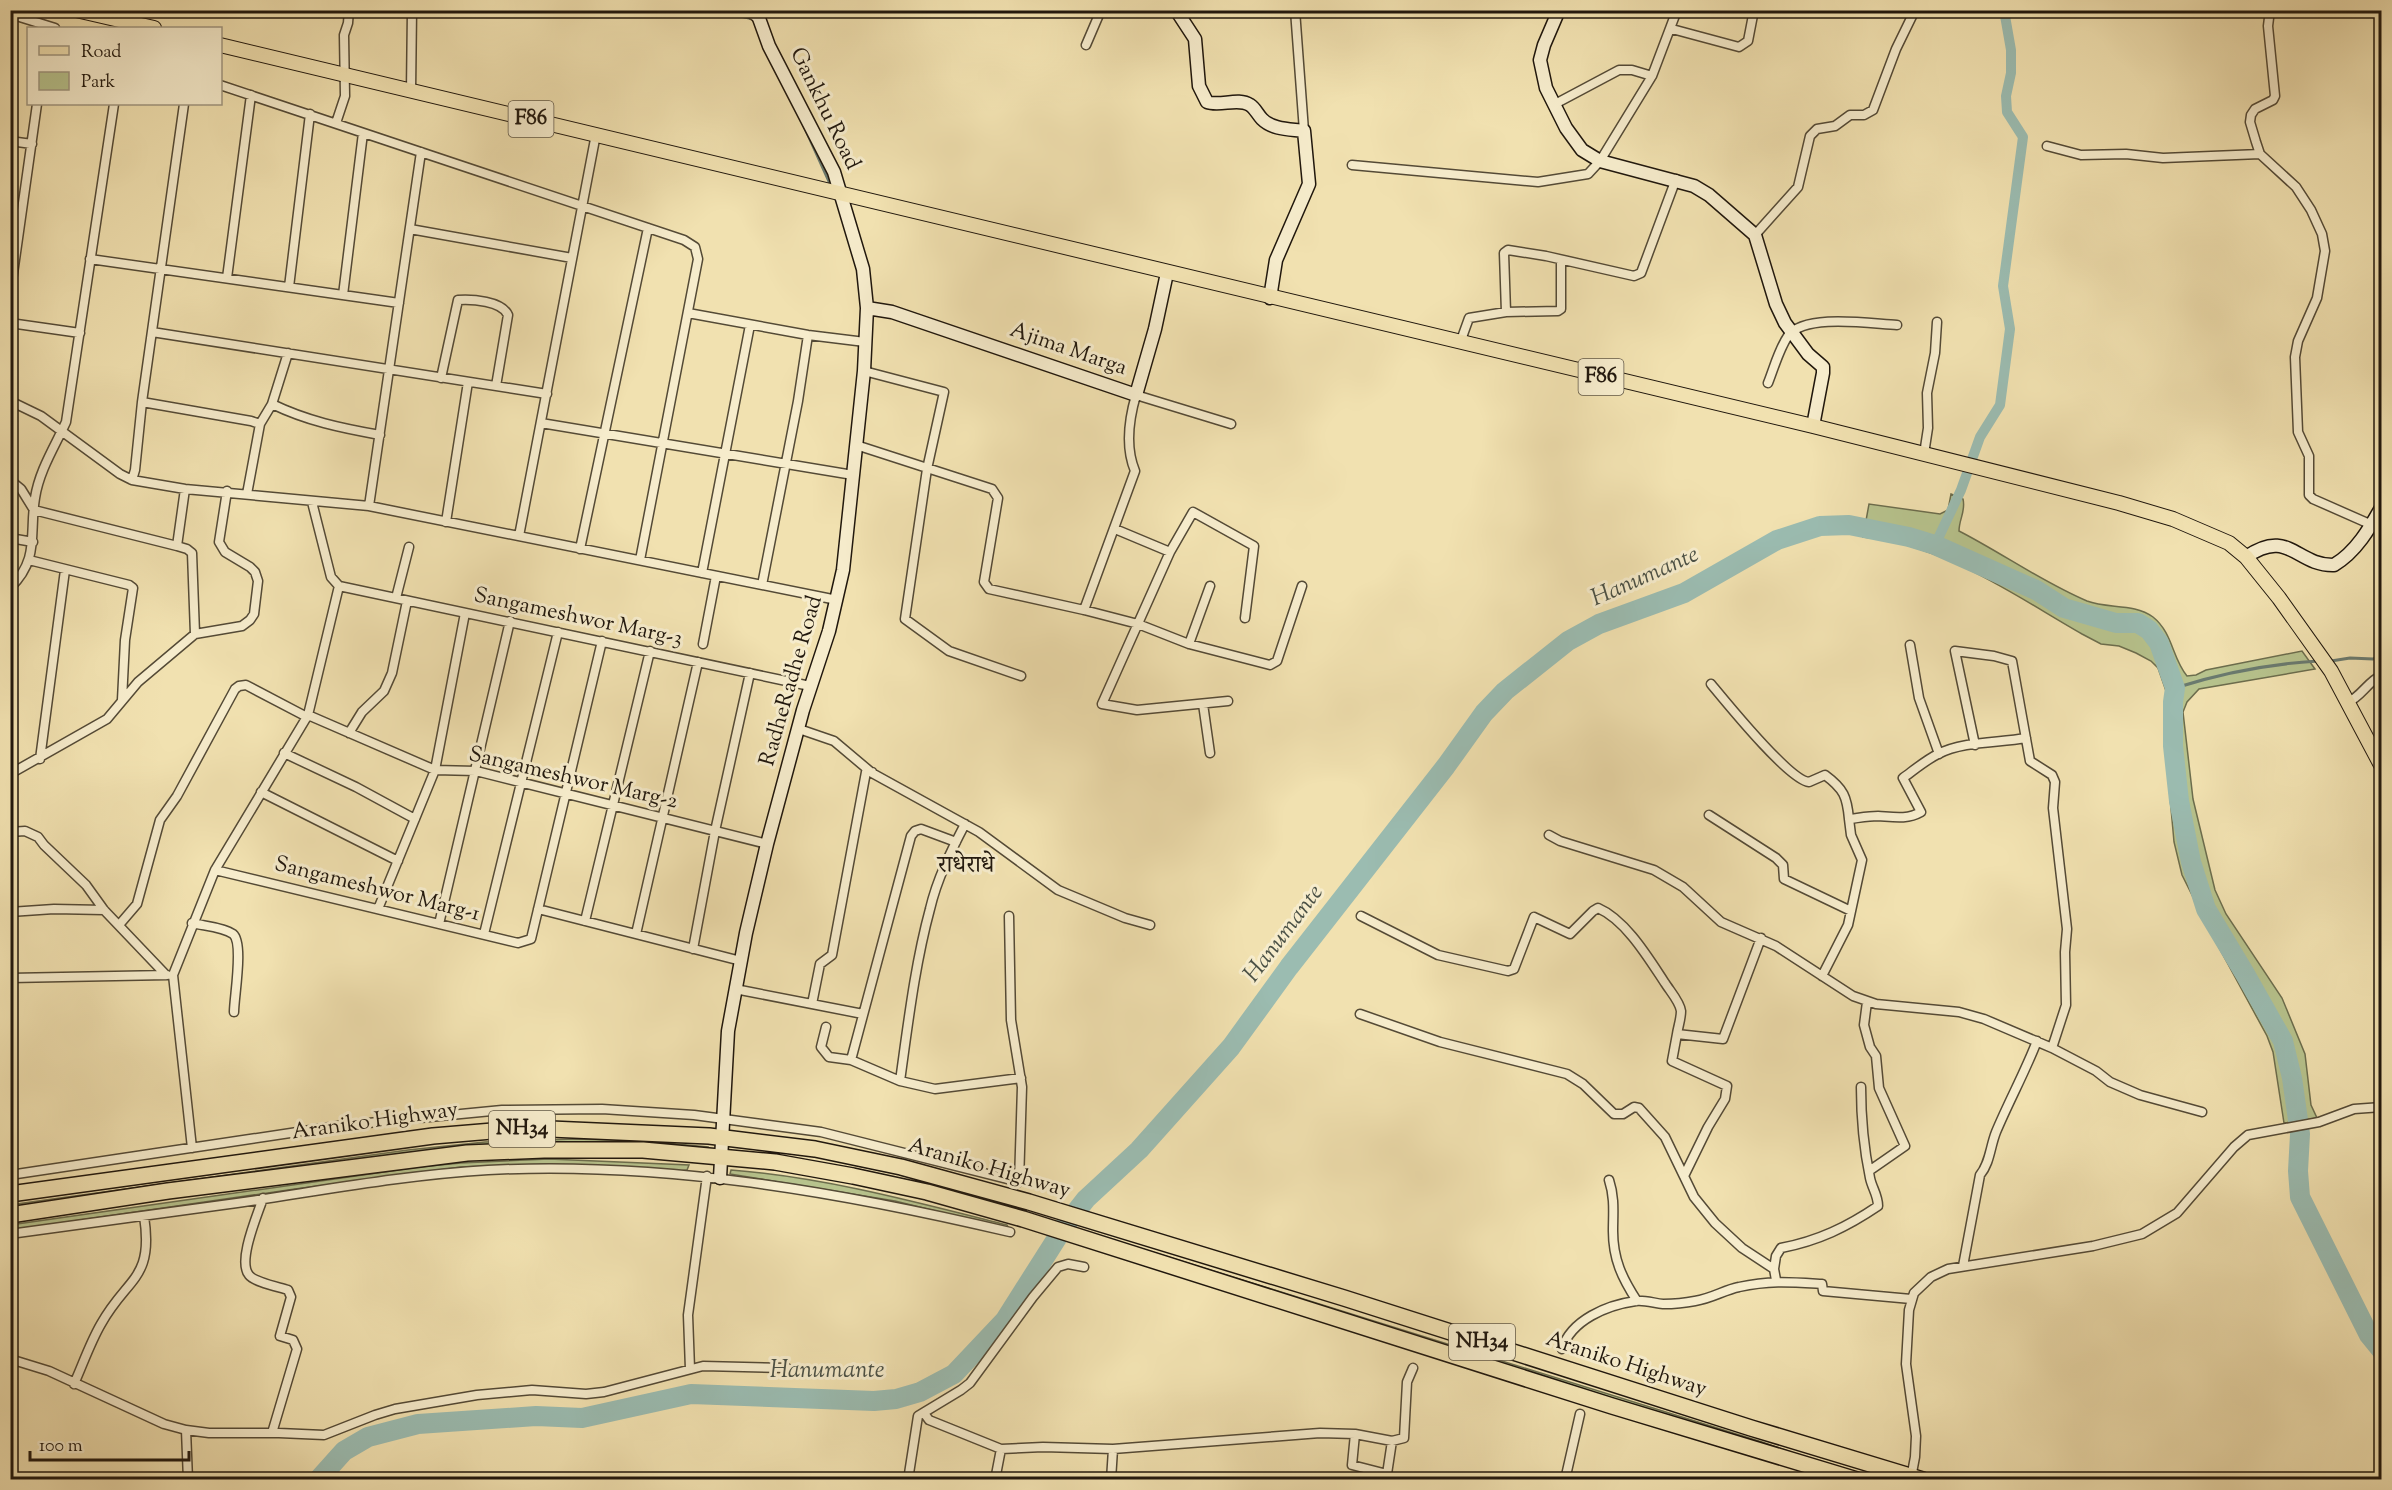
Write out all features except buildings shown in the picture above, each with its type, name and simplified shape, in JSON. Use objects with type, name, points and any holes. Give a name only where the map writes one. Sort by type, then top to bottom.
[{"type":"highway","name":"Araniko Highway","points":[[10,1194],[466,1132],[555,1128],[723,1137],[815,1149],[901,1167],[1029,1202],[1344,1298],[1915,1478]]},
{"type":"highway","name":"Araniko Highway","points":[[10,1215],[168,1191],[467,1152],[643,1150],[774,1162],[927,1192],[1023,1219],[1702,1435],[1857,1479]]},
{"type":"main road","points":[[76,10],[126,25],[145,27]]},
{"type":"main road","points":[[1176,10],[1195,39],[1199,86],[1207,102],[1214,105],[1242,102],[1250,105],[1264,122],[1277,128],[1304,131],[1309,184],[1276,260],[1270,298]]},
{"type":"main road","points":[[1559,10],[1540,60],[1546,88],[1566,128],[1582,150],[1600,162],[1676,179],[1694,186],[1709,195],[1755,235],[1762,251],[1772,294],[1792,332],[1824,370],[1813,426]]},
{"type":"main road","name":"Gankhu Road","points":[[756,14],[803,114],[834,172],[840,194]]},
{"type":"main road","name":"F86","points":[[222,45],[1270,298],[1813,426],[2148,511],[2193,526],[2229,543],[2246,557],[2331,671],[2382,767]]},
{"type":"main road","name":"RadheRadhe Road","points":[[713,1177],[721,1156],[724,1067],[735,989],[767,844],[810,686],[837,600],[843,570],[864,371],[867,308],[863,269],[840,194]]},
{"type":"main road","name":"Ajima Marga","points":[[867,308],[892,312],[1136,394],[1155,329],[1167,273]]},
{"type":"main road","points":[[2246,557],[2265,545],[2277,546],[2320,563],[2334,565],[2357,544],[2372,525],[2382,506]]},
{"type":"street","points":[[336,123],[345,96],[344,35],[349,10]]},
{"type":"street","points":[[411,92],[412,10]]},
{"type":"street","points":[[745,10],[756,14]]},
{"type":"street","points":[[1086,45],[1101,10]]},
{"type":"street","points":[[1295,10],[1304,131]]},
{"type":"street","points":[[1352,165],[1538,182],[1588,174],[1600,162],[1652,76],[1672,29],[1677,10]]},
{"type":"street","points":[[1672,29],[1739,47],[1748,41],[1754,10]]},
{"type":"street","points":[[1755,235],[1798,187],[1810,135],[1813,131],[1835,126],[1850,115],[1864,115],[1873,110],[1896,49],[1915,10]]},
{"type":"street","points":[[2270,10],[2268,26],[2275,96],[2273,100],[2256,109],[2251,115],[2250,122],[2260,154],[2296,187],[2318,226],[2325,251],[2317,298],[2298,341],[2295,357],[2298,432],[2309,456],[2309,495],[2313,499],[2372,525]]},
{"type":"street","points":[[10,14],[46,27]]},
{"type":"street","points":[[1555,104],[1619,70],[1632,70],[1652,76]]},
{"type":"street","points":[[222,86],[581,204],[691,243],[695,247],[698,259],[640,560]]},
{"type":"street","points":[[227,278],[251,95]]},
{"type":"street","points":[[10,295],[37,105]]},
{"type":"street","points":[[10,588],[22,577],[29,560],[38,486],[55,441],[66,422],[114,105]]},
{"type":"street","points":[[132,480],[184,105]]},
{"type":"street","points":[[289,287],[310,114]]},
{"type":"street","points":[[342,295],[363,133]]},
{"type":"street","points":[[519,536],[596,134]]},
{"type":"street","points":[[10,141],[32,144]]},
{"type":"street","points":[[2047,146],[2081,155],[2126,154],[2163,158],[2260,154]]},
{"type":"street","points":[[369,506],[421,152]]},
{"type":"street","points":[[1506,312],[1504,253],[1508,250],[1634,276],[1641,273],[1676,179]]},
{"type":"street","points":[[580,549],[648,228]]},
{"type":"street","points":[[410,229],[572,258]]},
{"type":"street","points":[[90,259],[399,303]]},
{"type":"street","points":[[1460,343],[1468,318],[1506,312],[1558,311],[1561,309],[1561,260]]},
{"type":"street","points":[[441,378],[458,300],[500,305],[506,309],[508,315],[496,386]]},
{"type":"street","points":[[688,313],[808,335],[865,342]]},
{"type":"street","points":[[10,322],[80,333]]},
{"type":"street","points":[[1768,383],[1785,342],[1792,332],[1824,322],[1897,325]]},
{"type":"street","points":[[1924,454],[1928,428],[1927,393],[1935,353],[1937,322]]},
{"type":"street","points":[[702,573],[750,325]]},
{"type":"street","points":[[152,332],[547,394]]},
{"type":"street","points":[[762,585],[808,335]]},
{"type":"street","points":[[247,494],[260,424],[272,404],[288,354]]},
{"type":"street","points":[[864,371],[944,392],[927,469],[905,619],[949,651],[1021,676]]},
{"type":"street","points":[[446,522],[468,382]]},
{"type":"street","points":[[1084,610],[1135,471],[1130,457],[1130,414],[1136,394],[1231,424]]},
{"type":"street","points":[[10,401],[41,416],[120,474],[132,480],[185,489],[227,491],[312,502],[369,506],[837,600]]},
{"type":"street","points":[[142,402],[260,424]]},
{"type":"street","points":[[272,404],[293,415],[323,425],[380,435]]},
{"type":"street","points":[[541,423],[853,475]]},
{"type":"street","points":[[856,445],[992,489],[996,493],[998,498],[984,582],[988,589],[1138,624],[1189,644],[1270,665],[1277,661],[1302,586]]},
{"type":"street","points":[[10,480],[21,489],[34,510],[177,546],[192,553],[195,634]]},
{"type":"street","points":[[177,546],[185,489]]},
{"type":"street","points":[[10,774],[107,719],[138,682],[195,634],[242,626],[254,614],[258,581],[255,572],[225,552],[219,542],[227,491]]},
{"type":"street","points":[[192,1148],[170,975],[215,870],[308,716],[339,586],[331,577],[312,502]]},
{"type":"street","points":[[1228,702],[1137,710],[1102,704],[1170,552],[1193,512],[1254,546],[1245,618]]},
{"type":"street","points":[[1115,529],[1170,552]]},
{"type":"street","points":[[10,538],[33,542]]},
{"type":"street","points":[[396,598],[409,547]]},
{"type":"street","points":[[29,560],[129,585],[133,588],[125,640],[122,700]]},
{"type":"street","points":[[40,759],[66,570]]},
{"type":"street","points":[[703,644],[716,576]]},
{"type":"street","name":"Sangameshwor Marg-3","points":[[339,586],[810,686]]},
{"type":"street","points":[[1189,644],[1210,586]]},
{"type":"street","points":[[349,733],[362,712],[384,691],[392,673],[407,601]]},
{"type":"street","points":[[378,909],[435,770],[465,613]]},
{"type":"street","points":[[439,924],[510,621]]},
{"type":"street","points":[[484,934],[558,632]]},
{"type":"street","points":[[602,641],[538,909],[741,961]]},
{"type":"street","points":[[1910,645],[1919,698],[1939,754]]},
{"type":"street","points":[[585,921],[611,805],[650,651]]},
{"type":"street","points":[[1975,745],[1955,651],[1994,656],[2012,662],[2030,761],[2052,775],[2055,782],[2053,808],[2067,929],[2066,1005],[2052,1048]]},
{"type":"street","points":[[636,934],[698,662]]},
{"type":"street","points":[[693,949],[750,673]]},
{"type":"street","points":[[2348,702],[2359,698],[2372,679],[2382,675]]},
{"type":"street","points":[[1711,684],[1758,739],[1800,778],[1809,782],[1825,775],[1848,799],[1851,835],[1862,860],[1848,925],[1822,976]]},
{"type":"street","name":"Sangameshwor Marg-2","points":[[119,925],[137,904],[160,820],[177,796],[235,689],[246,685],[308,716],[435,770],[476,771],[767,844]]},
{"type":"street","points":[[1203,704],[1210,753]]},
{"type":"street","points":[[799,729],[834,741],[872,772],[965,824],[1058,890],[1116,915],[1150,925]]},
{"type":"street","points":[[1849,819],[1876,816],[1904,818],[1921,812],[1903,778],[1939,754],[1975,745],[2026,738]]},
{"type":"street","points":[[284,753],[415,819]]},
{"type":"street","points":[[812,1004],[820,964],[822,965],[832,955],[866,771],[872,772]]},
{"type":"street","points":[[261,792],[398,861]]},
{"type":"street","points":[[1709,814],[1776,858],[1783,865],[1784,879],[1851,911]]},
{"type":"street","points":[[900,1081],[929,909],[965,824]]},
{"type":"street","points":[[851,1060],[911,836],[915,831],[921,830],[956,842]]},
{"type":"street","points":[[10,832],[25,831],[38,837],[86,885],[104,910],[170,975]]},
{"type":"street","points":[[1550,835],[1560,841],[1654,870],[1674,880],[1721,922],[1776,946],[1853,996],[1867,1002],[1959,1012],[1984,1019],[2052,1048],[2096,1071],[2110,1082],[2202,1112]]},
{"type":"street","name":"Sangameshwor Marg-1","points":[[215,870],[518,943],[531,939],[538,909]]},
{"type":"street","points":[[1361,916],[1438,955],[1508,970],[1514,969],[1534,917],[1570,934],[1593,911],[1598,908],[1605,911],[1648,955],[1681,1010],[1672,1061],[1727,1086],[1725,1099],[1708,1127],[1684,1176]]},
{"type":"street","points":[[10,912],[54,909],[104,910]]},
{"type":"street","points":[[10,1175],[337,1126],[502,1110],[602,1109],[694,1115],[833,1135],[1019,1182],[1021,1078],[1011,1020],[1009,916]]},
{"type":"street","points":[[192,923],[231,933],[236,938],[239,948],[234,1012]]},
{"type":"street","points":[[1677,1034],[1724,1039],[1761,938]]},
{"type":"street","points":[[10,978],[170,975]]},
{"type":"street","points":[[735,989],[863,1014]]},
{"type":"street","points":[[1867,1002],[1864,1025],[1870,1047],[1876,1056],[1879,1088],[1905,1146],[1869,1171]]},
{"type":"street","points":[[1360,1014],[1440,1042],[1567,1074],[1583,1084],[1614,1114],[1623,1114],[1634,1107],[1639,1108],[1665,1137],[1694,1197],[1715,1223],[1742,1248],[1774,1269]]},
{"type":"street","points":[[826,1027],[821,1047],[824,1053],[834,1059],[851,1060],[914,1086],[946,1089],[1021,1078]]},
{"type":"street","points":[[1964,1266],[1980,1175],[1985,1168],[1998,1128],[2037,1041]]},
{"type":"street","points":[[1776,1280],[1774,1269],[1776,1256],[1781,1248],[1817,1240],[1858,1220],[1878,1206],[1878,1197],[1870,1181],[1860,1120],[1861,1087]]},
{"type":"street","points":[[1915,1478],[1916,1436],[1906,1364],[1911,1299],[1914,1293],[1938,1273],[1964,1266],[2101,1245],[2142,1234],[2177,1213],[2241,1140],[2248,1135],[2319,1122],[2354,1109],[2382,1107]]},
{"type":"street","points":[[10,1234],[263,1198],[487,1170],[588,1169],[713,1177],[900,1206],[1010,1232]]},
{"type":"street","points":[[690,1369],[688,1315],[713,1177]]},
{"type":"street","points":[[1610,1180],[1615,1216],[1614,1248],[1620,1276],[1637,1301]]},
{"type":"street","points":[[263,1198],[246,1252],[246,1268],[248,1274],[253,1278],[288,1290],[291,1297],[280,1336],[293,1340],[297,1349],[272,1433]]},
{"type":"street","points":[[74,1384],[101,1323],[137,1276],[145,1259],[148,1240],[144,1215]]},
{"type":"street","points":[[908,1479],[918,1416],[970,1383],[1021,1312],[1058,1268],[1068,1264],[1084,1268]]},
{"type":"street","points":[[1562,1349],[1568,1335],[1586,1318],[1637,1301],[1666,1304],[1715,1298],[1736,1287],[1776,1280],[1822,1284],[1823,1291],[1911,1299]]},
{"type":"street","points":[[10,1359],[49,1371],[164,1424],[186,1430],[209,1433],[324,1435],[375,1414],[423,1403],[519,1391],[586,1394],[604,1392],[690,1369],[713,1366],[787,1368]]},
{"type":"street","points":[[924,1413],[929,1420],[1001,1449],[1043,1447],[1113,1449],[1320,1433],[1355,1434],[1392,1441],[1404,1438],[1407,1382],[1413,1368]]},
{"type":"street","points":[[1565,1479],[1580,1414]]},
{"type":"street","points":[[186,1430],[188,1479]]},
{"type":"street","points":[[1355,1434],[1352,1465],[1386,1477],[1392,1441]]},
{"type":"street","points":[[995,1479],[1001,1449]]},
{"type":"street","points":[[1112,1479],[1113,1449]]},
{"type":"green space","points":[[1951,494],[1963,499],[1964,507],[1959,531],[2087,601],[2138,610],[2153,617],[2165,630],[2187,676],[2206,670],[2302,651],[2315,669],[2199,689],[2187,702],[2183,712],[2193,799],[2215,890],[2226,914],[2282,998],[2305,1054],[2311,1105],[2317,1118],[2284,1123],[2273,1052],[2267,1036],[2182,875],[2174,842],[2164,730],[2166,691],[2158,668],[2151,661],[2136,653],[2119,646],[2101,644],[2004,588],[1950,561],[1893,542],[1863,537],[1869,504],[1940,514],[1948,510]]},
{"type":"green space","points":[[575,1139],[644,1141],[708,1147],[707,1151],[545,1145],[11,1209],[10,1205],[408,1150],[485,1142]]},
{"type":"green space","points":[[549,1159],[689,1165],[687,1170],[680,1171],[548,1164],[461,1167],[11,1230],[10,1225],[419,1167]]},
{"type":"green space","points":[[731,1170],[835,1184],[1007,1225],[1009,1229],[895,1201],[730,1174]]},
{"type":"green space","points":[[1114,1240],[1762,1442],[1814,1460],[1113,1245]]},
{"type":"waterway","points":[[716,10],[753,19]]},
{"type":"waterway","points":[[1935,545],[1961,490],[1980,437],[2000,405],[2010,329],[2003,286],[2023,137],[2007,112],[2006,96],[2011,73],[2011,50],[2004,10]]},
{"type":"waterway","points":[[803,124],[831,186]]},
{"type":"waterway","name":"Hanumante","points":[[318,1480],[344,1451],[368,1437],[418,1424],[536,1416],[582,1418],[691,1394],[874,1401],[896,1399],[920,1392],[954,1374],[1005,1320],[1064,1227],[1086,1199],[1139,1150],[1231,1047],[1289,967],[1446,766],[1484,713],[1505,691],[1568,641],[1599,624],[1684,593],[1777,540],[1820,526],[1849,525],[1909,537],[1935,545],[2036,590],[2064,608],[2116,623],[2138,623],[2149,630],[2159,643],[2175,688],[2173,746],[2179,801],[2191,862],[2206,909],[2283,1041],[2292,1078],[2300,1134],[2298,1171],[2300,1197],[2369,1335],[2382,1351]]},
{"type":"waterway","points":[[2331,661],[2350,658],[2373,659],[2382,654]]},
{"type":"waterway","points":[[2175,688],[2246,670],[2318,661]]},
{"type":"district","name":"राधेराधे","points":[[966,866]]}]
